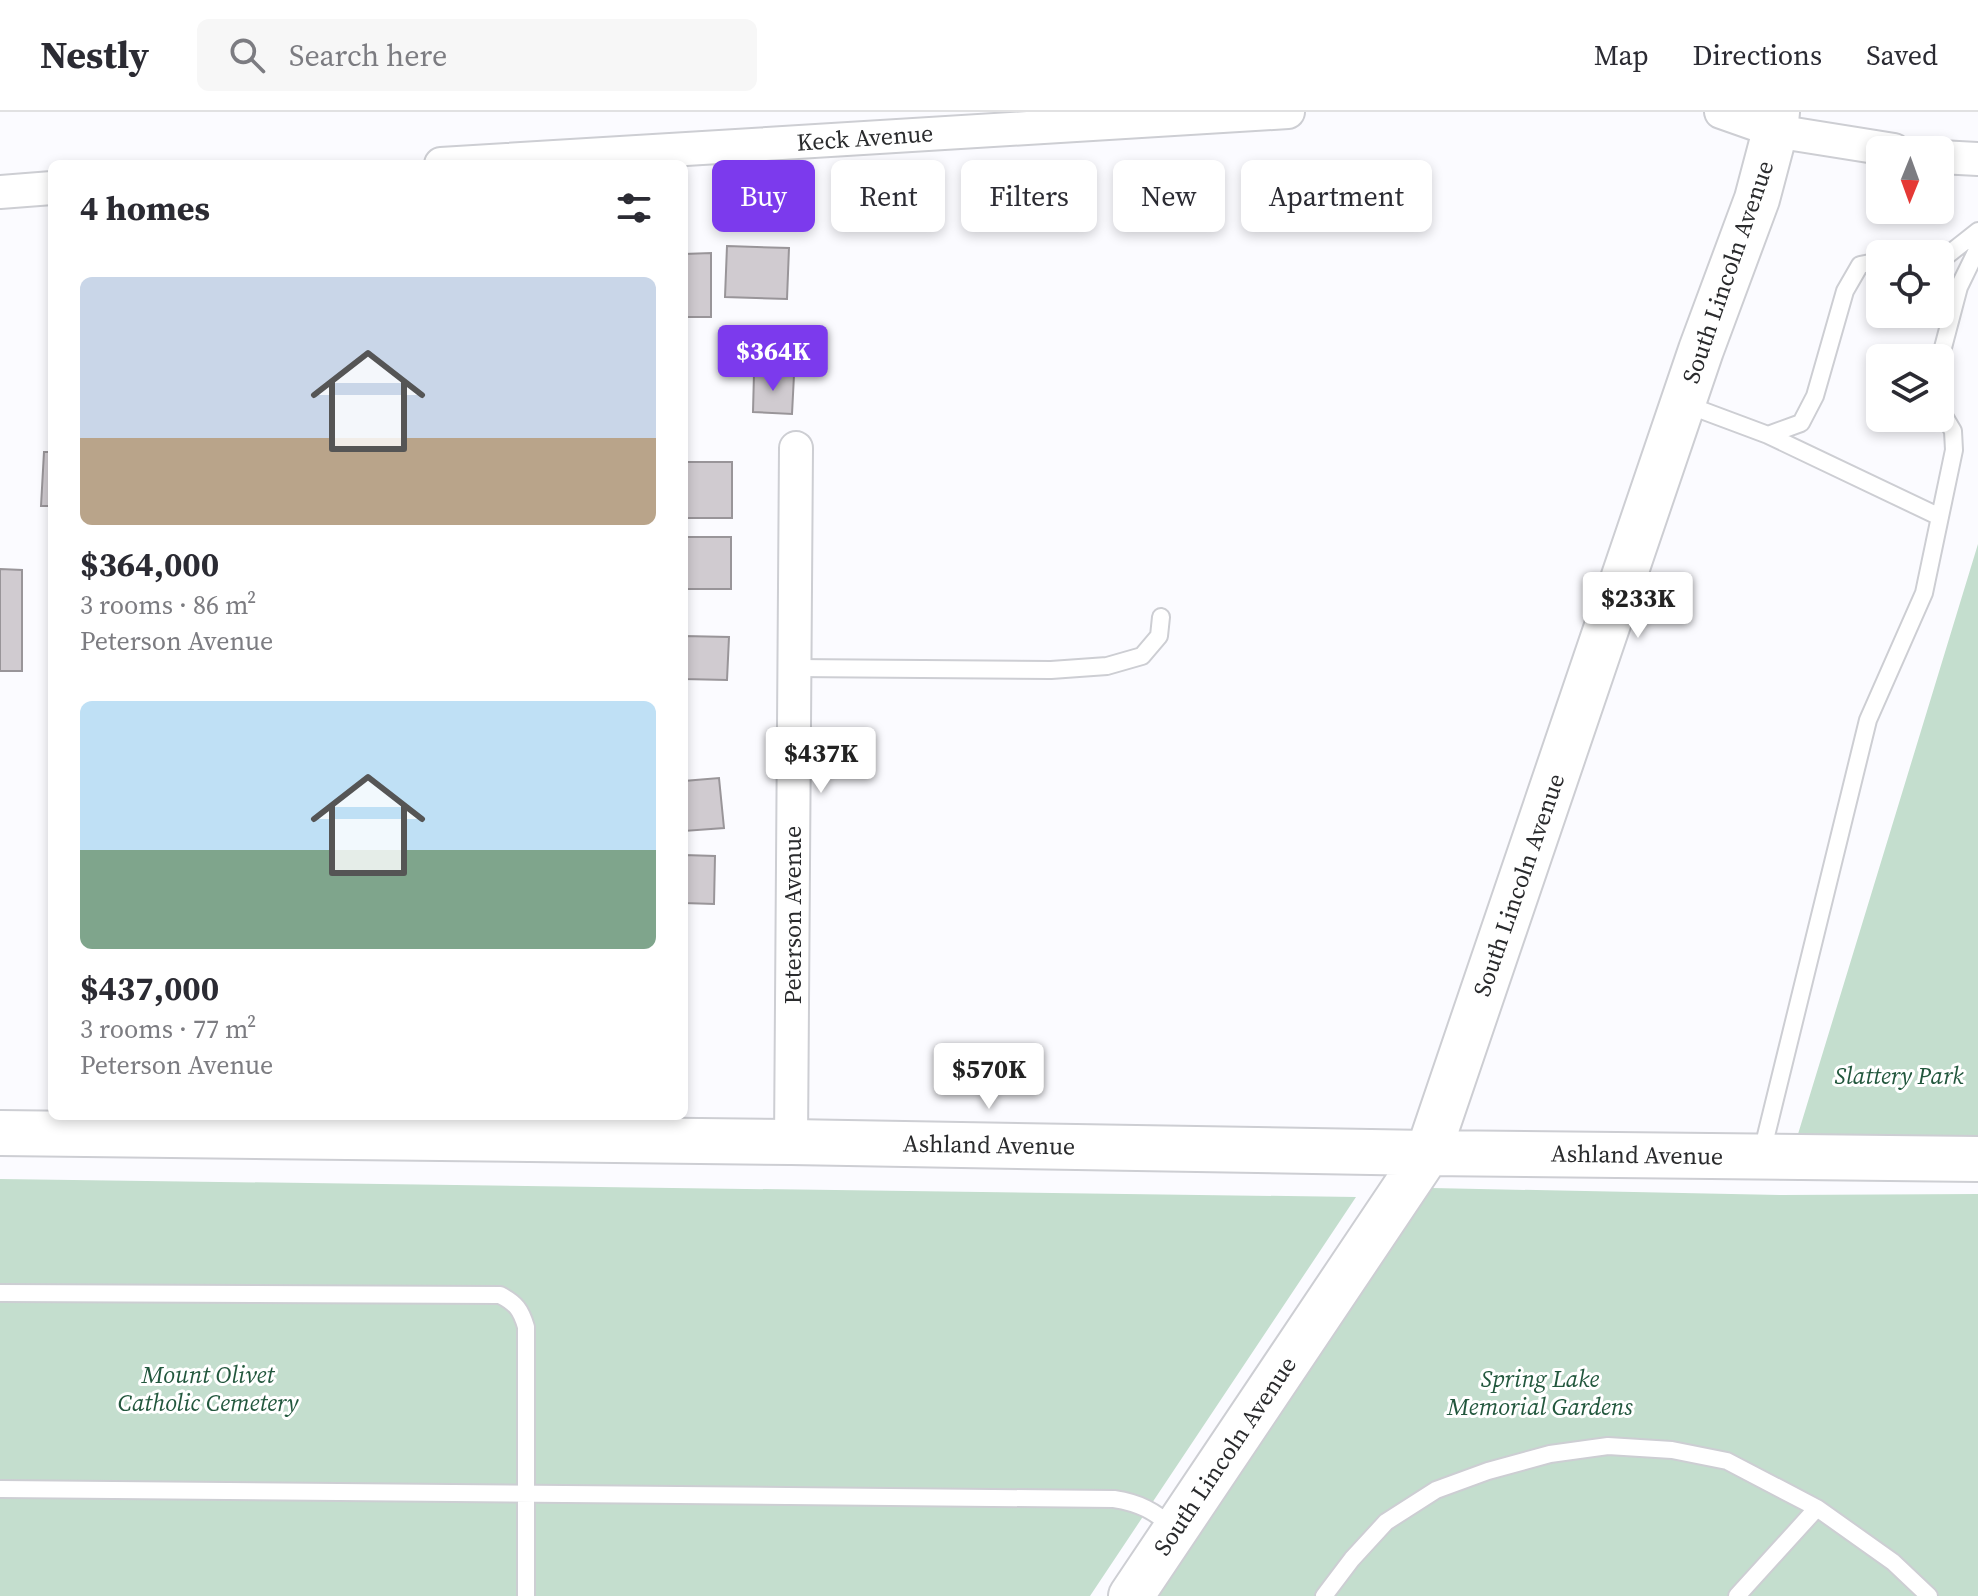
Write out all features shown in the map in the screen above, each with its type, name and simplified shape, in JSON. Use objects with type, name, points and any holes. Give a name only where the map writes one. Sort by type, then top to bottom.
[{"type":"street","name":"Keck Avenue","points":[[506,160],[1288,112]]},
{"type":"street","points":[[1721,112],[1866,143]]},
{"type":"street","name":"South Lincoln Avenue","points":[[1131,1596],[1428,1153],[1683,403],[1757,199],[1776,122]]},
{"type":"street","points":[[1954,158],[1978,159]]},
{"type":"street","points":[[0,192],[48,188]]},
{"type":"street","name":"Peterson Avenue","points":[[791,1142],[796,448]]},
{"type":"street","name":"Ashland Avenue","points":[[0,1133],[163,1126],[791,1142],[1978,1159]]},
{"type":"lane","points":[[1954,250],[1978,231]]},
{"type":"lane","points":[[1944,344],[1959,287],[1978,248]]},
{"type":"lane","points":[[1768,435],[1801,423],[1815,396],[1845,291],[1860,265],[1866,264]]},
{"type":"lane","points":[[1683,403],[1768,435],[1940,517]]},
{"type":"lane","points":[[1761,1157],[1868,720],[1924,593],[1954,450],[1953,432]]},
{"type":"lane","points":[[794,668],[1051,670],[1107,666],[1142,656],[1159,636],[1161,617]]},
{"type":"lane","points":[[0,1293],[500,1295],[513,1302],[522,1312],[526,1327],[526,1596]]},
{"type":"lane","points":[[1324,1596],[1386,1522],[1436,1490],[1488,1471],[1550,1454],[1608,1446],[1672,1450],[1727,1461],[1817,1508],[1893,1562],[1929,1596]]},
{"type":"lane","points":[[0,1489],[1114,1499],[1133,1502],[1155,1512],[1176,1529]]},
{"type":"lane","points":[[1737,1596],[1817,1508]]},
{"type":"green space","name":"Slattery Park","points":[[1978,544],[1978,1156],[1791,1157]]},
{"type":"green space","name":"Mount Olivet Catholic Cemetery","points":[[0,1179],[1356,1197],[1090,1596],[0,1596]]},
{"type":"green space","name":"Spring Lake Memorial Gardens","points":[[1432,1188],[1781,1195],[1978,1194],[1978,1596],[1158,1596]]},
{"type":"building","points":[[727,246],[789,248],[787,299],[725,297]]},
{"type":"building","points":[[711,253],[711,317],[688,317],[688,254]]},
{"type":"building","points":[[754,373],[794,375],[792,414],[753,412]]},
{"type":"building","points":[[44,452],[48,452],[48,506],[41,506]]},
{"type":"building","points":[[688,462],[732,462],[732,518],[688,518]]},
{"type":"building","points":[[688,537],[731,537],[731,589],[688,589]]},
{"type":"building","points":[[0,569],[22,570],[22,671],[0,671]]},
{"type":"building","points":[[688,636],[729,637],[727,680],[688,679]]},
{"type":"building","points":[[719,778],[724,828],[688,831],[688,781]]},
{"type":"building","points":[[688,855],[715,856],[714,904],[688,903]]}]
